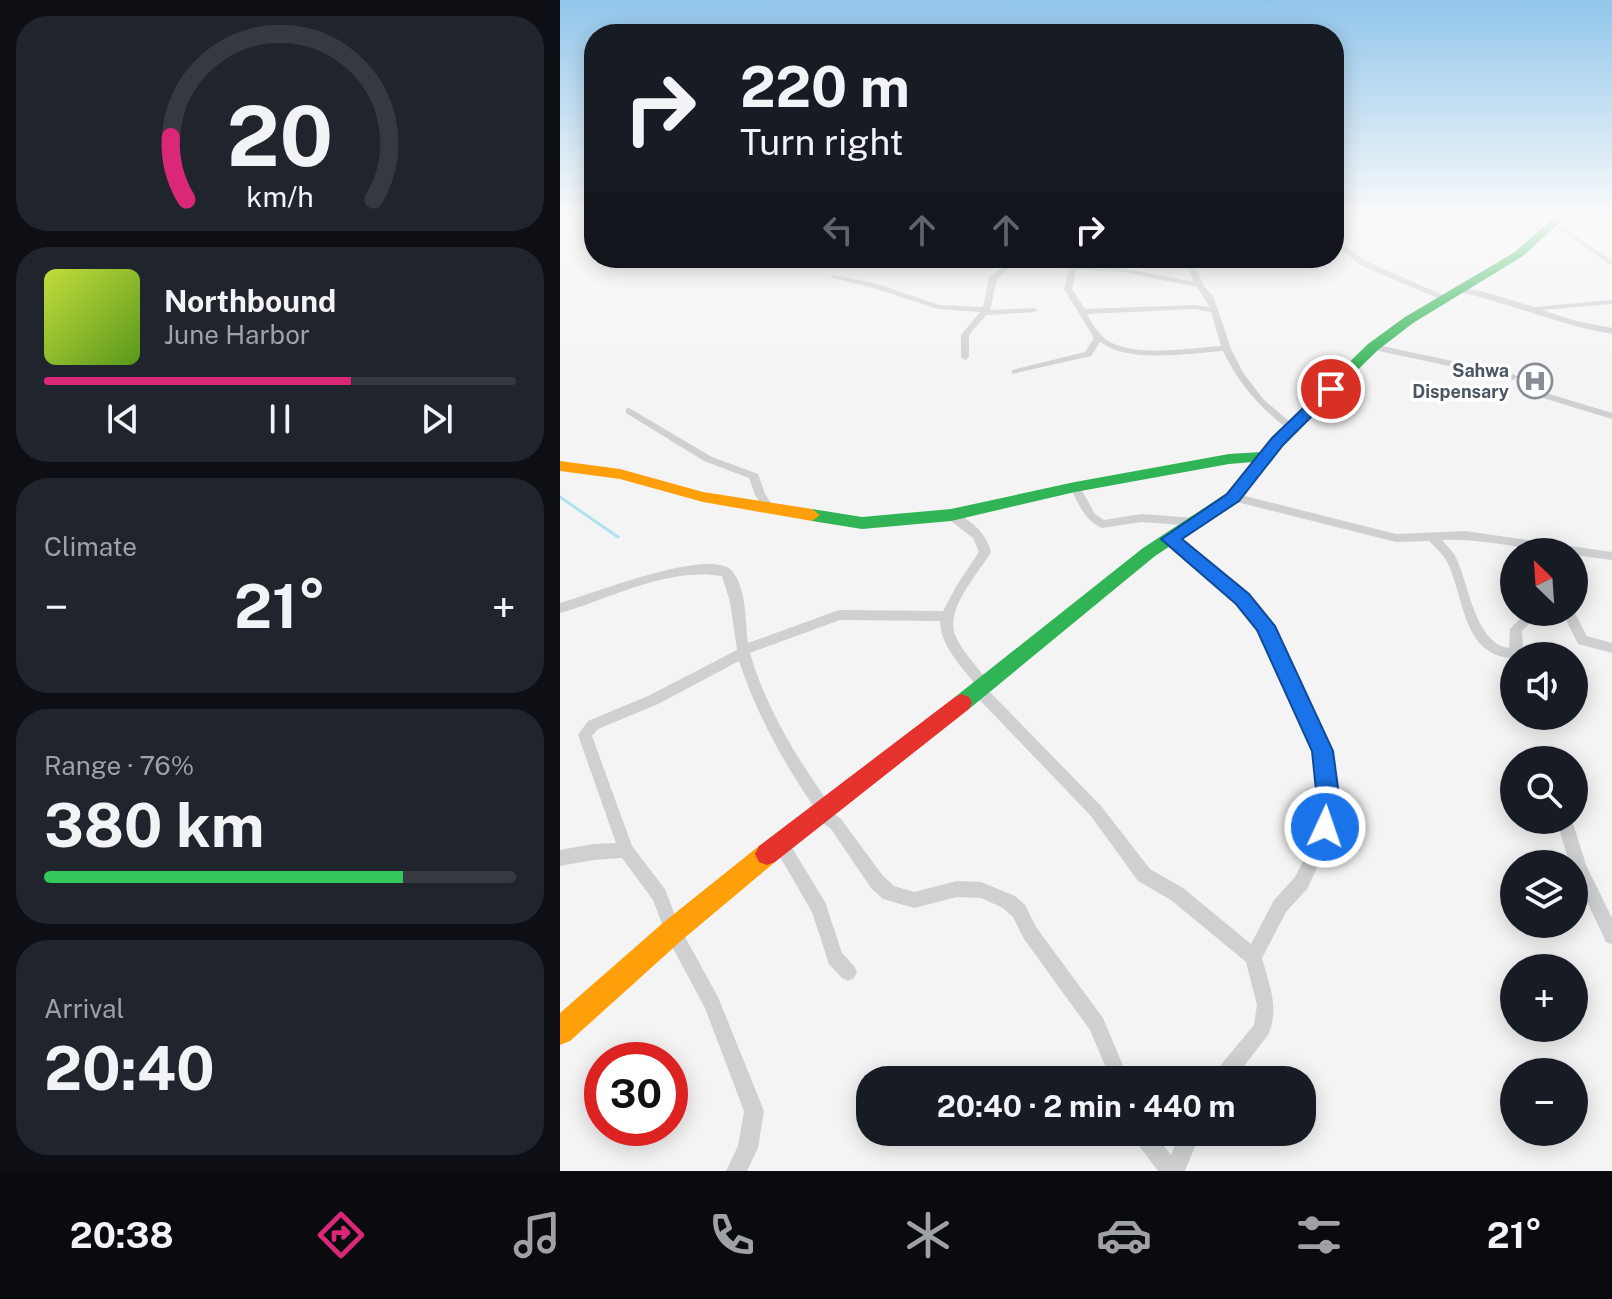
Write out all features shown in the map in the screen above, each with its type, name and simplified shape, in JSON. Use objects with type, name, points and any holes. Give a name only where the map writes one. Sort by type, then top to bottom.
[{"type":"main road","points":[[560,1031],[673,931],[821,810],[1149,552],[1233,497],[1291,427],[1373,347],[1492,270]]},
{"type":"main road","points":[[560,466],[620,474],[679,492],[862,523],[951,515],[1075,487],[1229,459],[1264,457]]},
{"type":"street","points":[[965,357],[965,335],[985,312],[993,278],[1002,270]]},
{"type":"street","points":[[1072,270],[1067,287],[1081,312],[1098,338],[1119,350],[1226,348]]},
{"type":"street","points":[[1113,270],[1200,285]]},
{"type":"street","points":[[1193,270],[1214,310],[1226,348],[1257,401],[1291,427]]},
{"type":"street","points":[[1383,270],[1452,293],[1483,293],[1560,320],[1612,331]]},
{"type":"street","points":[[834,277],[875,286],[938,307],[985,312],[1034,310]]},
{"type":"street","points":[[1531,309],[1612,302]]},
{"type":"street","points":[[1081,312],[1195,307],[1214,310]]},
{"type":"street","points":[[1015,372],[1088,354],[1098,338]]},
{"type":"street","points":[[1373,347],[1513,377]]},
{"type":"street","points":[[1533,392],[1612,416]]},
{"type":"street","points":[[629,411],[708,459],[754,476],[758,479],[757,488],[770,509]]},
{"type":"street","points":[[1075,487],[1091,517],[1102,524],[1141,518],[1196,522]]},
{"type":"street","points":[[1233,497],[1385,536],[1413,539],[1465,535],[1612,556]]},
{"type":"street","points":[[951,515],[981,537],[985,552],[948,616],[949,634],[980,687],[1096,811],[1144,875],[1177,894],[1253,957],[1266,1005],[1262,1029],[1232,1066]]},
{"type":"street","points":[[1432,536],[1451,558],[1479,635],[1488,645],[1505,654],[1513,653],[1517,647],[1516,629],[1519,626]]},
{"type":"street","points":[[1170,539],[1243,599],[1265,626],[1323,751],[1330,810],[1315,860],[1301,883],[1280,906],[1253,957]]},
{"type":"street","points":[[560,608],[657,577],[716,569],[726,572],[737,593],[743,651],[759,696],[821,810],[836,824],[877,882],[889,893],[914,900],[957,889],[981,890],[1009,902],[1019,911],[1030,933],[1097,1024],[1114,1066]]},
{"type":"street","points":[[736,1171],[748,1148],[754,1111],[712,1003],[673,931],[659,895],[626,850],[585,739],[588,730],[653,700],[743,651],[839,615],[948,616]]},
{"type":"street","points":[[1576,626],[1583,640],[1612,648]]},
{"type":"street","points":[[1568,834],[1579,867],[1612,936]]},
{"type":"street","points":[[780,843],[819,908],[835,958],[848,972]]},
{"type":"street","points":[[560,858],[626,850]]},
{"type":"street","points":[[1149,1146],[1173,1171],[1185,1146]]},
{"type":"waterway","points":[[560,497],[618,537]]},
{"type":"traffic: fast","points":[[962,703],[1149,552],[1233,497],[1291,427],[1373,347],[1409,320],[1493,270]]},
{"type":"traffic: fast","points":[[812,515],[862,523],[951,515],[1075,487],[1229,459],[1264,457]]},
{"type":"traffic: slow","points":[[560,466],[620,474],[703,497],[812,515]]},
{"type":"traffic: slow","points":[[560,1031],[673,931],[767,854]]},
{"type":"traffic: jam","points":[[767,854],[962,703]]},
{"type":"place","name":"Sahwa Dispensary","points":[[1535,381]]},
{"type":"route","points":[[1325,827],[1330,810],[1323,751],[1265,626],[1243,599],[1170,539],[1233,497],[1291,427],[1331,389]]}]
